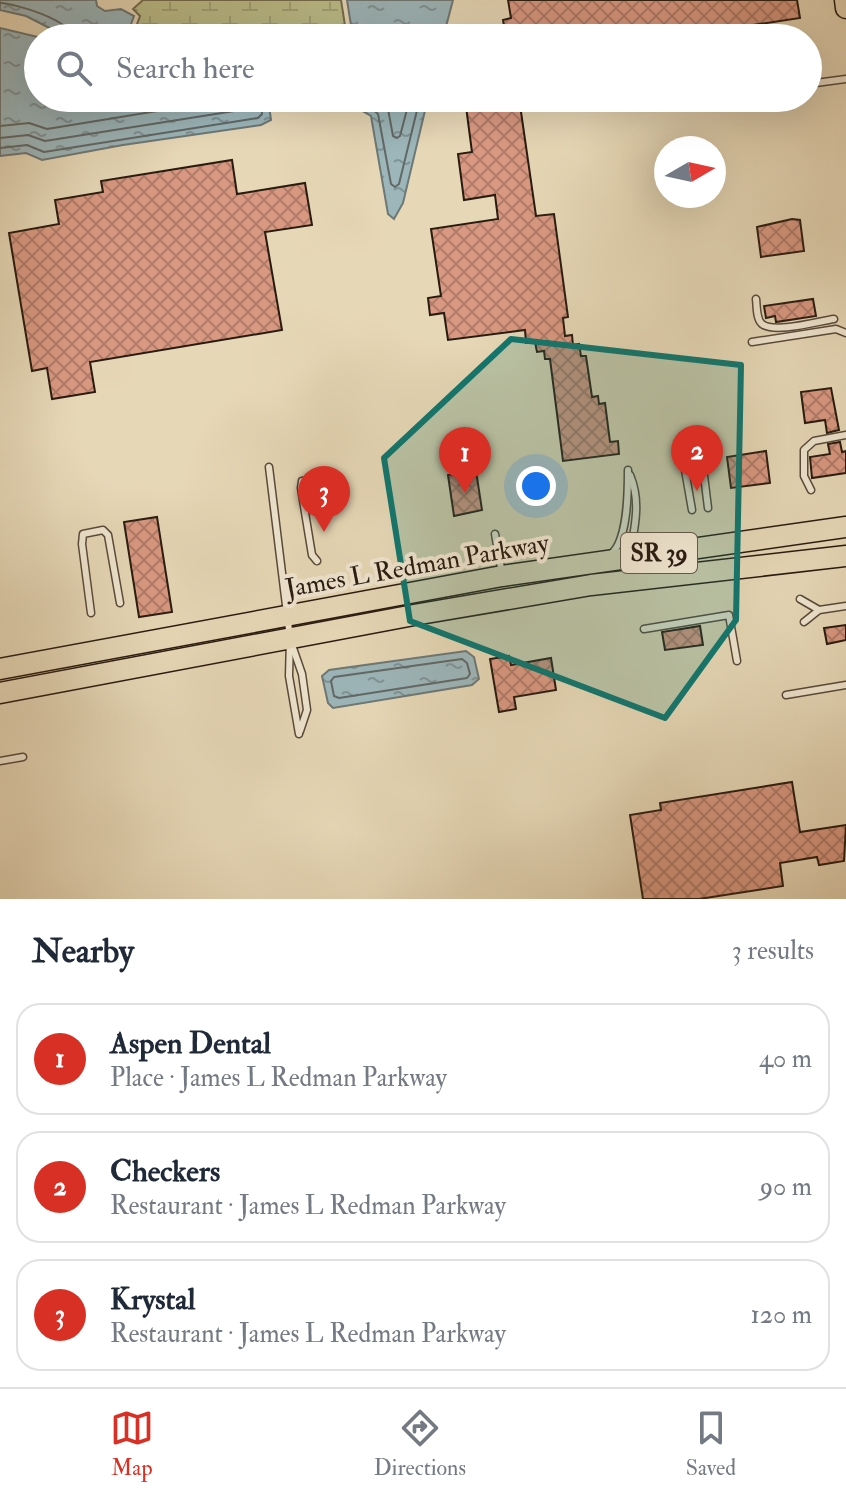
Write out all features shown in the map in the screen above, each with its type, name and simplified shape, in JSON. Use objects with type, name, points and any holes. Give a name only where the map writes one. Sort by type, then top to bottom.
[{"type":"main road","points":[[845,0],[846,8]]},
{"type":"main road","name":"James L Redman Parkway","points":[[0,669],[502,576],[846,527]]},
{"type":"main road","points":[[627,581],[630,575],[643,567],[711,556],[737,542]]},
{"type":"main road","name":"James L Redman Parkway","points":[[0,693],[470,606],[627,581],[846,556]]},
{"type":"main road","points":[[470,606],[515,588],[610,572],[630,558]]},
{"type":"main road","points":[[0,680],[70,666],[94,651]]},
{"type":"lane","points":[[822,82],[846,79]]},
{"type":"lane","points":[[756,299],[759,321],[775,328],[834,319]]},
{"type":"lane","points":[[752,342],[836,329],[846,333]]},
{"type":"lane","points":[[811,490],[804,476],[804,450],[814,441],[846,435]]},
{"type":"lane","points":[[700,443],[708,508]]},
{"type":"lane","points":[[681,447],[692,510]]},
{"type":"lane","points":[[269,467],[288,615],[289,676],[299,734],[307,710],[302,674],[290,638]]},
{"type":"lane","points":[[602,561],[619,546],[628,501],[628,470],[637,492],[630,558]]},
{"type":"lane","points":[[317,561],[312,555],[302,481],[333,475]]},
{"type":"lane","points":[[91,613],[82,544],[83,534],[89,531],[103,530],[108,535],[120,603]]},
{"type":"lane","points":[[495,534],[502,576]]},
{"type":"lane","points":[[800,599],[819,610]]},
{"type":"lane","points":[[804,622],[819,610],[846,606]]},
{"type":"lane","points":[[644,629],[729,615],[737,661]]},
{"type":"lane","points":[[786,695],[846,685]]},
{"type":"lane","points":[[0,761],[23,757]]},
{"type":"highlighted area","points":[[511,339],[741,365],[736,620],[665,718],[410,621],[384,458]]},
{"type":"green space","points":[[143,0],[341,0],[345,24],[137,24],[140,16],[133,9]]},
{"type":"water","points":[[0,0],[96,0],[97,6],[105,11],[121,9],[134,16],[131,24],[42,24],[26,16],[0,10]]},
{"type":"water","points":[[347,0],[453,0],[447,24],[351,24]]},
{"type":"water","points":[[0,28],[24,34],[24,112],[270,112],[271,120],[261,125],[42,160],[26,153],[0,156]]},
{"type":"water","points":[[364,112],[425,112],[403,203],[394,219],[388,214],[371,116]]},
{"type":"water","points":[[466,651],[474,657],[479,679],[472,685],[333,708],[328,703],[322,676],[329,670]]},
{"type":"building","points":[[508,0],[797,0],[800,18],[760,24],[504,24],[503,20],[511,18]]},
{"type":"building","points":[[467,112],[521,112],[536,216],[554,214],[568,317],[563,318],[565,336],[572,335],[573,345],[579,344],[581,356],[586,356],[592,397],[598,396],[599,404],[605,403],[610,442],[618,441],[619,454],[563,461],[550,359],[545,359],[544,351],[537,352],[535,342],[526,343],[525,330],[448,340],[444,313],[430,315],[428,298],[441,296],[431,229],[498,219],[495,195],[464,200],[458,154],[472,152]]},
{"type":"building","points":[[232,160],[237,194],[305,183],[312,225],[265,232],[282,330],[90,362],[95,392],[52,399],[47,368],[32,371],[9,233],[59,224],[55,200],[103,192],[101,181]]},
{"type":"building","points":[[800,220],[804,251],[761,257],[757,227]]},
{"type":"building","points":[[813,299],[816,316],[776,322],[775,316],[766,318],[764,306]]},
{"type":"building","points":[[831,388],[839,430],[827,433],[825,420],[805,423],[801,392]]},
{"type":"building","points":[[840,442],[842,452],[846,451],[846,473],[812,478],[810,457],[830,454],[828,444]]},
{"type":"building","points":[[766,451],[770,483],[731,488],[727,457]]},
{"type":"building","points":[[476,471],[482,510],[454,516],[448,475]]},
{"type":"building","points":[[157,517],[172,612],[139,617],[124,522]]},
{"type":"building","points":[[846,625],[846,640],[827,644],[824,628]]},
{"type":"building","points":[[700,626],[703,645],[665,650],[662,632]]},
{"type":"building","points":[[509,656],[511,665],[551,658],[556,690],[514,697],[516,709],[499,712],[490,659]]},
{"type":"building","points":[[792,782],[800,832],[846,825],[844,861],[819,865],[817,857],[780,863],[783,886],[699,899],[643,899],[630,815],[661,810],[660,803]]},
{"type":"place","name":"Checkers","points":[[697,491]]},
{"type":"place","name":"Aspen Dental","points":[[465,493]]},
{"type":"place","name":"Krystal","points":[[324,532]]}]
